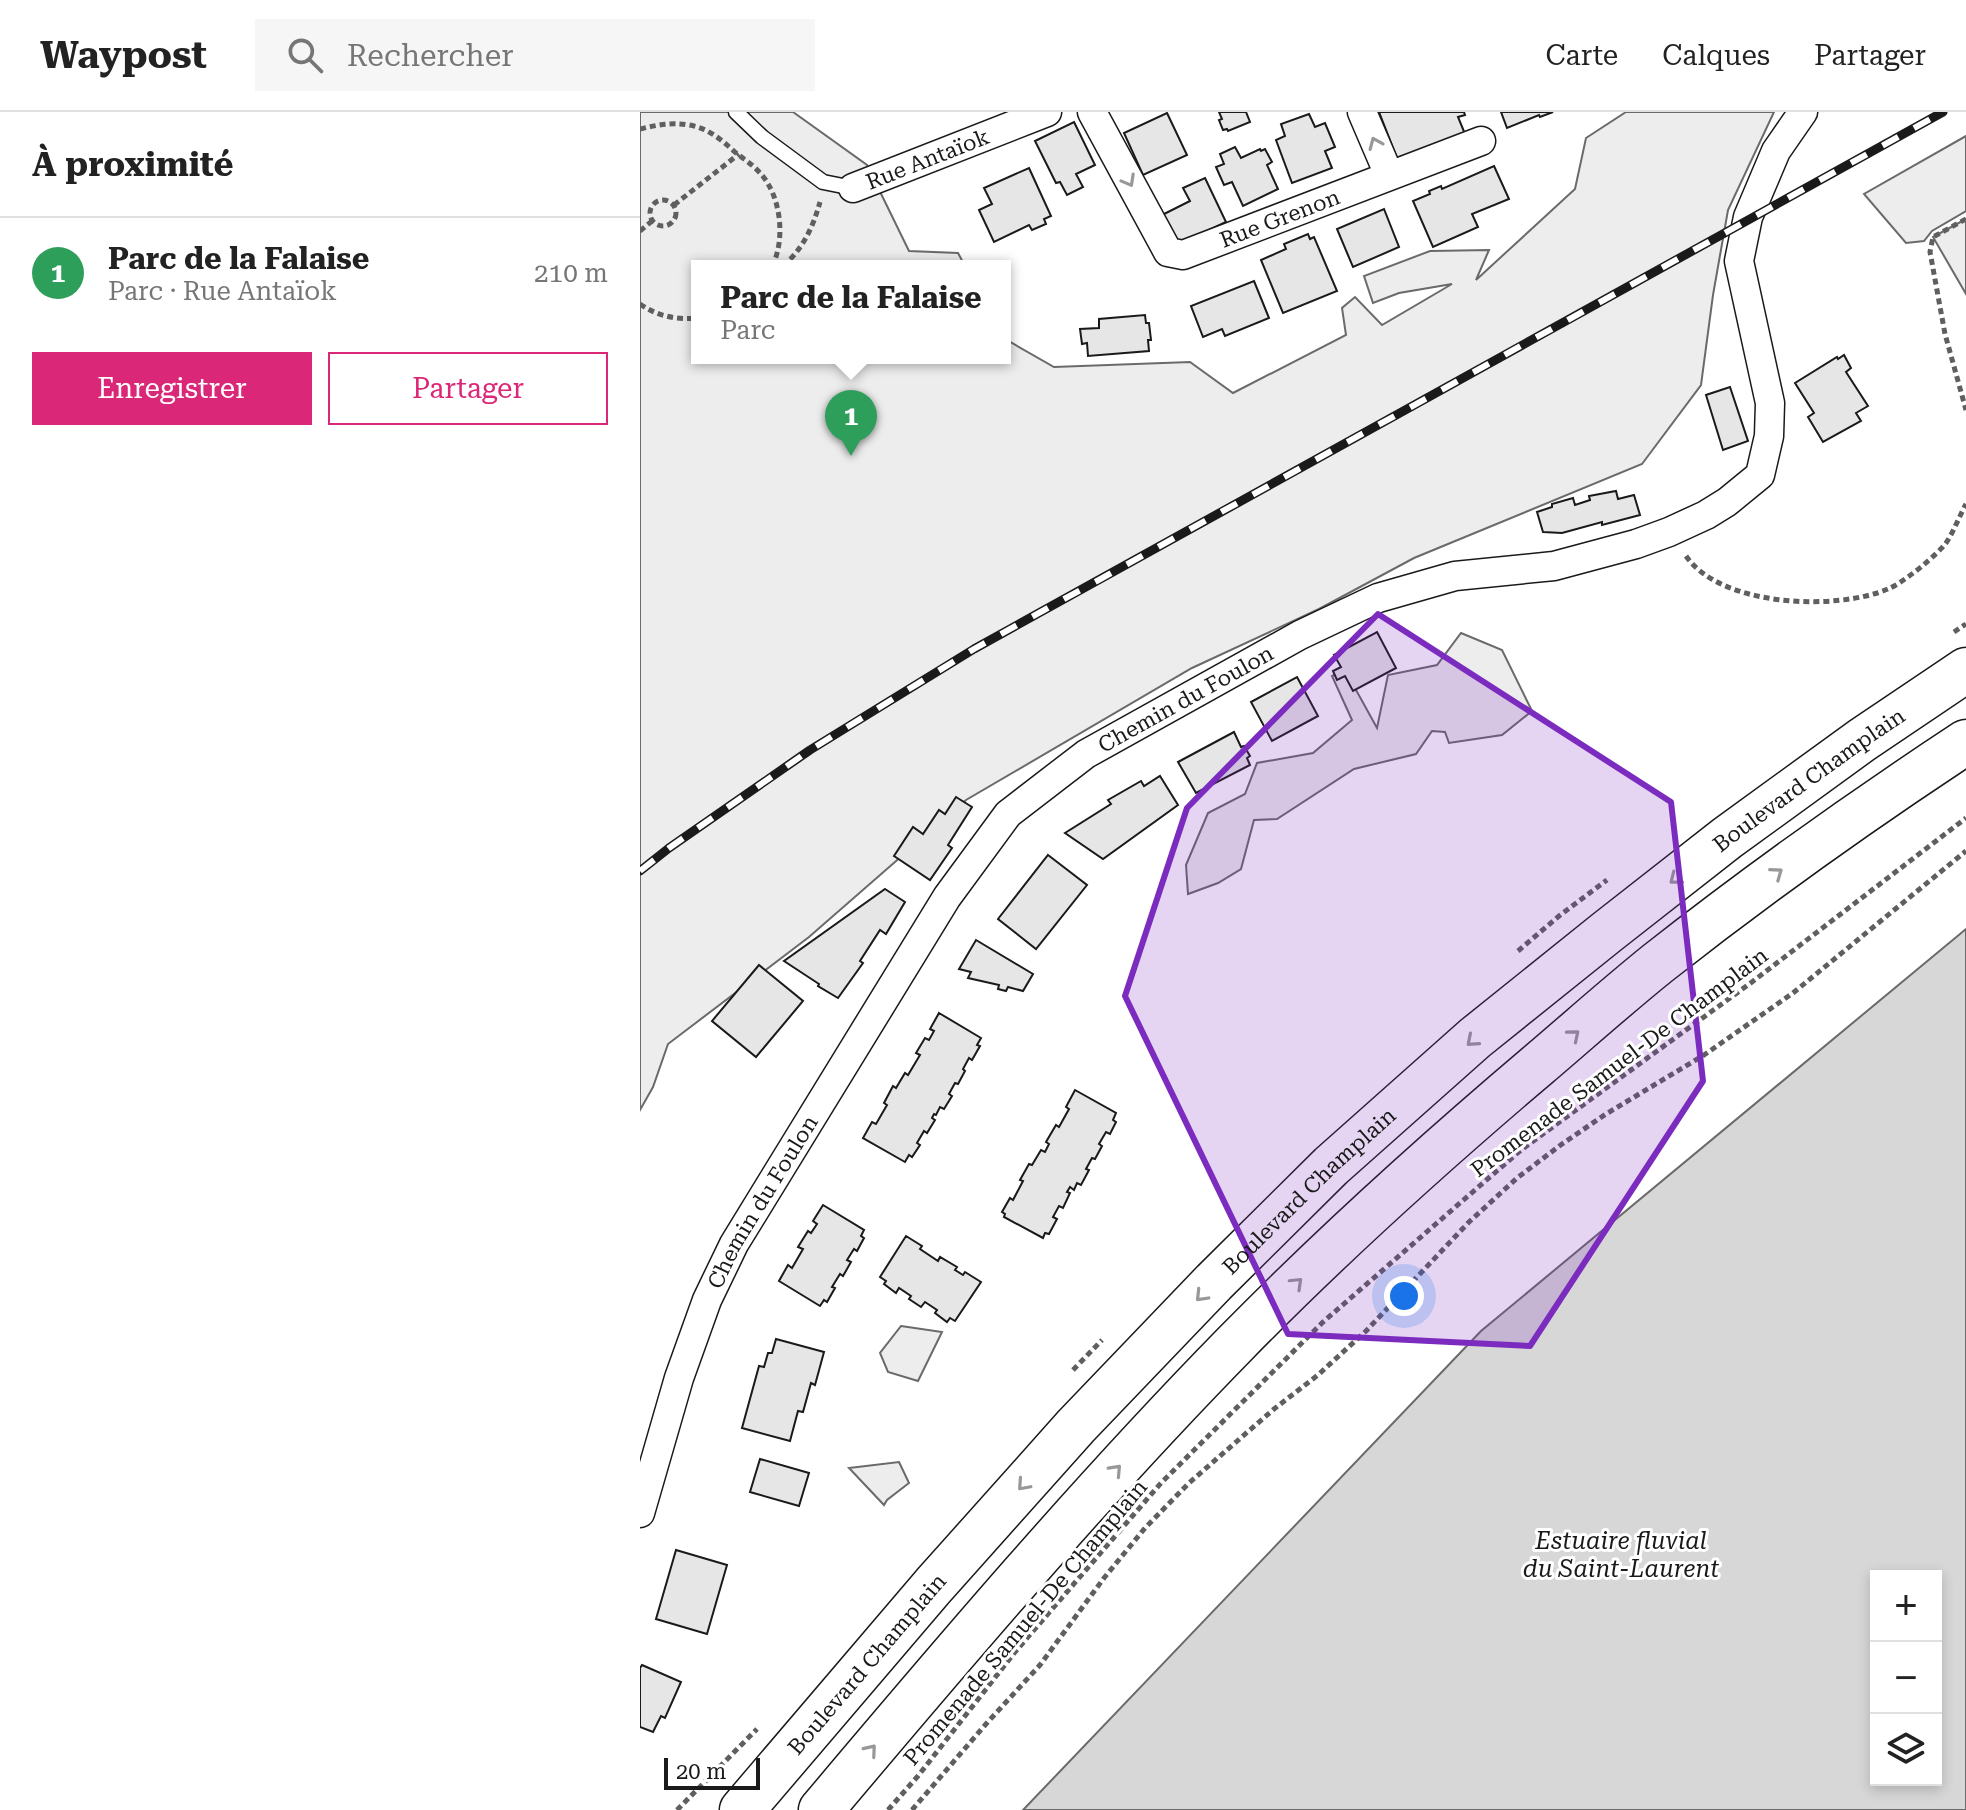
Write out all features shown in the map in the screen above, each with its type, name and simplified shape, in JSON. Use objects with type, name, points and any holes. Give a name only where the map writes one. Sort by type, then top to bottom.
[{"type":"main road","name":"Boulevard Champlain","points":[[742,1810],[934,1585],[1076,1426],[1331,1166],[1475,1038],[1727,838],[1862,740],[1966,670]]},
{"type":"main road","points":[[821,1810],[989,1611],[1113,1472],[1236,1343],[1372,1209],[1657,964],[1776,874],[1966,742]]},
{"type":"street","name":"Rue Antaïok","points":[[853,188],[1047,112]]},
{"type":"street","name":"Rue Grenon","points":[[1092,112],[1168,252],[1183,255],[1481,141]]},
{"type":"street","points":[[1362,112],[1389,175]]},
{"type":"street","name":"Chemin du Foulon","points":[[640,1513],[679,1378],[707,1300],[734,1244],[947,897],[1008,814],[1086,754],[1300,635],[1378,598],[1455,576],[1554,566],[1636,544],[1706,515],[1760,475],[1769,436],[1770,403],[1739,261],[1748,217],[1776,151],[1803,112]]},
{"type":"lane","points":[[736,112],[762,137],[823,182],[853,188]]},
{"type":"path","points":[[640,129],[664,123],[692,125],[718,136],[762,174],[776,200],[781,230],[775,260]]},
{"type":"path","points":[[674,205],[762,137]]},
{"type":"path","points":[[790,260],[810,232],[820,204],[823,182]]},
{"type":"path","points":[[666,199],[674,205],[676,215],[671,224],[661,226],[652,221],[649,211],[655,201],[666,199]]},
{"type":"path","points":[[1966,219],[1933,237],[1930,252],[1945,334],[1966,410]]},
{"type":"path","points":[[640,231],[652,221]]},
{"type":"path","points":[[640,304],[651,311],[680,320],[691,319]]},
{"type":"path","points":[[1669,532],[1689,561],[1715,583],[1755,597],[1810,602],[1846,599],[1890,589],[1921,567],[1945,544],[1966,504]]},
{"type":"path","name":"Promenade Samuel-De Champlain","points":[[888,1810],[1015,1652],[1161,1483],[1323,1322],[1521,1150],[1752,982],[1966,818]]},
{"type":"path","points":[[912,1810],[1040,1665],[1145,1528],[1189,1483],[1366,1331],[1478,1213],[1562,1144],[1704,1055],[1793,993],[1966,851]]},
{"type":"highlighted area","points":[[1378,614],[1671,802],[1703,1081],[1530,1346],[1288,1334],[1125,996],[1187,808]]},
{"type":"shaded area","points":[[640,112],[793,112],[867,165],[909,251],[958,253],[962,260],[691,260],[691,364],[1011,364],[1011,342],[1054,367],[1190,362],[1233,393],[1346,335],[1342,308],[1355,297],[1382,325],[1452,284],[1399,293],[1373,303],[1364,276],[1430,251],[1489,250],[1476,280],[1575,189],[1586,138],[1626,112],[1774,112],[1728,210],[1701,385],[1642,464],[1414,558],[1319,609],[1192,668],[966,800],[809,937],[668,1044],[653,1087],[640,1110]]},
{"type":"shaded area","points":[[1966,136],[1966,211],[1932,231],[1924,241],[1906,243],[1864,194]]},
{"type":"shaded area","points":[[1966,219],[1966,294],[1933,237]]},
{"type":"shaded area","points":[[1461,633],[1502,650],[1532,711],[1502,735],[1449,743],[1445,732],[1432,731],[1416,754],[1354,769],[1277,819],[1254,820],[1241,869],[1218,883],[1188,894],[1186,865],[1208,813],[1245,794],[1257,763],[1313,753],[1352,720],[1332,676],[1345,670],[1377,728],[1388,675],[1437,665]]},
{"type":"shaded area","points":[[901,1326],[942,1332],[918,1381],[888,1372],[880,1353]]},
{"type":"shaded area","points":[[899,1462],[909,1483],[884,1505],[849,1468]]},
{"type":"water","name":"Estuaire fluvial du Saint-Laurent","points":[[1966,929],[1966,1810],[1023,1810],[1481,1331]]},
{"type":"building","points":[[1219,112],[1246,112],[1250,122],[1223,130]]},
{"type":"building","points":[[1379,112],[1464,112],[1465,115],[1458,117],[1465,134],[1397,158]]},
{"type":"building","points":[[1501,112],[1553,112],[1507,128]]},
{"type":"building","points":[[1167,113],[1187,155],[1143,175],[1124,133]]},
{"type":"building","points":[[1309,114],[1315,127],[1325,123],[1335,147],[1325,151],[1332,168],[1292,183],[1276,140],[1285,136],[1281,124]]},
{"type":"building","points":[[1074,122],[1095,165],[1076,174],[1083,187],[1067,195],[1060,182],[1056,183],[1035,141]]},
{"type":"building","points":[[1235,147],[1241,158],[1265,149],[1272,162],[1267,165],[1278,189],[1243,206],[1232,182],[1224,185],[1216,167],[1224,164],[1220,154]]},
{"type":"building","points":[[1494,166],[1509,199],[1472,214],[1478,227],[1433,247],[1413,201],[1430,194],[1429,191],[1441,186],[1442,189]]},
{"type":"building","points":[[1029,168],[1051,216],[1044,219],[1046,224],[1032,230],[1029,225],[994,242],[979,210],[992,204],[984,188]]},
{"type":"building","points":[[1205,178],[1226,222],[1177,245],[1162,215],[1190,201],[1183,188]]},
{"type":"building","points":[[1384,209],[1399,247],[1353,267],[1337,229]]},
{"type":"building","points":[[1308,234],[1310,239],[1314,237],[1337,291],[1283,313],[1261,260],[1286,249],[1284,244]]},
{"type":"building","points":[[1254,281],[1269,318],[1225,336],[1222,329],[1203,337],[1191,306]]},
{"type":"building","points":[[1145,315],[1151,340],[1148,340],[1149,351],[1088,356],[1087,343],[1082,344],[1080,329],[1099,328],[1099,319]]},
{"type":"building","points":[[1844,355],[1851,368],[1846,372],[1868,406],[1856,413],[1861,421],[1823,442],[1808,417],[1814,413],[1795,383]]},
{"type":"building","points":[[1730,387],[1748,441],[1723,450],[1706,395]]},
{"type":"building","points":[[1616,491],[1618,499],[1634,495],[1640,515],[1562,533],[1543,532],[1537,512],[1573,498],[1575,505],[1590,500],[1589,496]]},
{"type":"building","points":[[1377,632],[1396,668],[1353,691],[1345,676],[1337,680],[1333,671],[1341,667],[1334,655]]},
{"type":"building","points":[[1297,677],[1318,716],[1272,741],[1251,702]]},
{"type":"building","points":[[1234,732],[1241,747],[1244,746],[1250,756],[1247,758],[1250,765],[1196,793],[1178,762]]},
{"type":"building","points":[[1160,776],[1178,805],[1103,859],[1065,833],[1111,804],[1108,800],[1141,781],[1144,786]]},
{"type":"building","points":[[956,797],[972,807],[948,845],[952,848],[930,880],[894,856],[913,827],[923,834],[939,810],[945,814]]},
{"type":"building","points":[[1048,855],[1087,885],[1036,949],[998,919]]},
{"type":"building","points":[[885,889],[905,902],[886,934],[880,930],[860,961],[863,963],[838,998],[784,961]]},
{"type":"building","points":[[976,940],[1033,974],[1023,991],[1008,987],[1006,991],[998,989],[999,985],[968,978],[971,972],[959,969]]},
{"type":"building","points":[[759,965],[803,1001],[756,1057],[712,1021]]},
{"type":"building","points":[[939,1013],[981,1038],[977,1045],[980,1046],[972,1060],[969,1058],[944,1109],[940,1107],[934,1114],[932,1118],[935,1120],[917,1143],[920,1145],[905,1162],[863,1138],[887,1105],[884,1103],[893,1086],[896,1088],[905,1073],[908,1075],[920,1055],[916,1053],[925,1038],[929,1040],[934,1031],[930,1029]]},
{"type":"building","points":[[1075,1090],[1116,1113],[1113,1120],[1116,1122],[1110,1134],[1106,1132],[1099,1144],[1102,1146],[1086,1169],[1089,1170],[1081,1185],[1077,1183],[1074,1190],[1070,1187],[1063,1208],[1059,1206],[1053,1217],[1057,1219],[1049,1234],[1045,1233],[1043,1238],[1004,1217],[1002,1212],[1010,1198],[1013,1200],[1029,1164],[1032,1165],[1041,1150],[1045,1152],[1049,1144],[1046,1142],[1056,1125],[1059,1127]]},
{"type":"building","points":[[823,1205],[864,1230],[861,1236],[864,1238],[857,1251],[854,1249],[847,1260],[851,1262],[832,1287],[835,1288],[827,1302],[824,1300],[820,1306],[779,1281],[788,1265],[792,1268],[803,1249],[798,1247],[808,1231],[811,1233],[817,1224],[813,1221]]},
{"type":"building","points":[[906,1236],[938,1261],[940,1257],[957,1267],[955,1270],[963,1275],[965,1272],[981,1282],[955,1321],[950,1318],[947,1322],[925,1302],[921,1307],[899,1288],[896,1293],[884,1284],[886,1281],[880,1277]]},
{"type":"building","points":[[776,1339],[824,1352],[815,1385],[811,1383],[803,1412],[798,1411],[790,1441],[742,1428],[759,1366],[764,1367]]},
{"type":"building","points":[[760,1459],[809,1473],[799,1506],[750,1492]]},
{"type":"building","points":[[676,1550],[727,1565],[707,1634],[656,1619]]},
{"type":"building","points":[[642,1665],[681,1682],[665,1718],[661,1716],[653,1732],[640,1727]]},
{"type":"railway","points":[[640,871],[810,750],[974,649],[1943,112]]},
{"type":"place","name":"Parc de la Falaise","points":[[851,456]]}]
